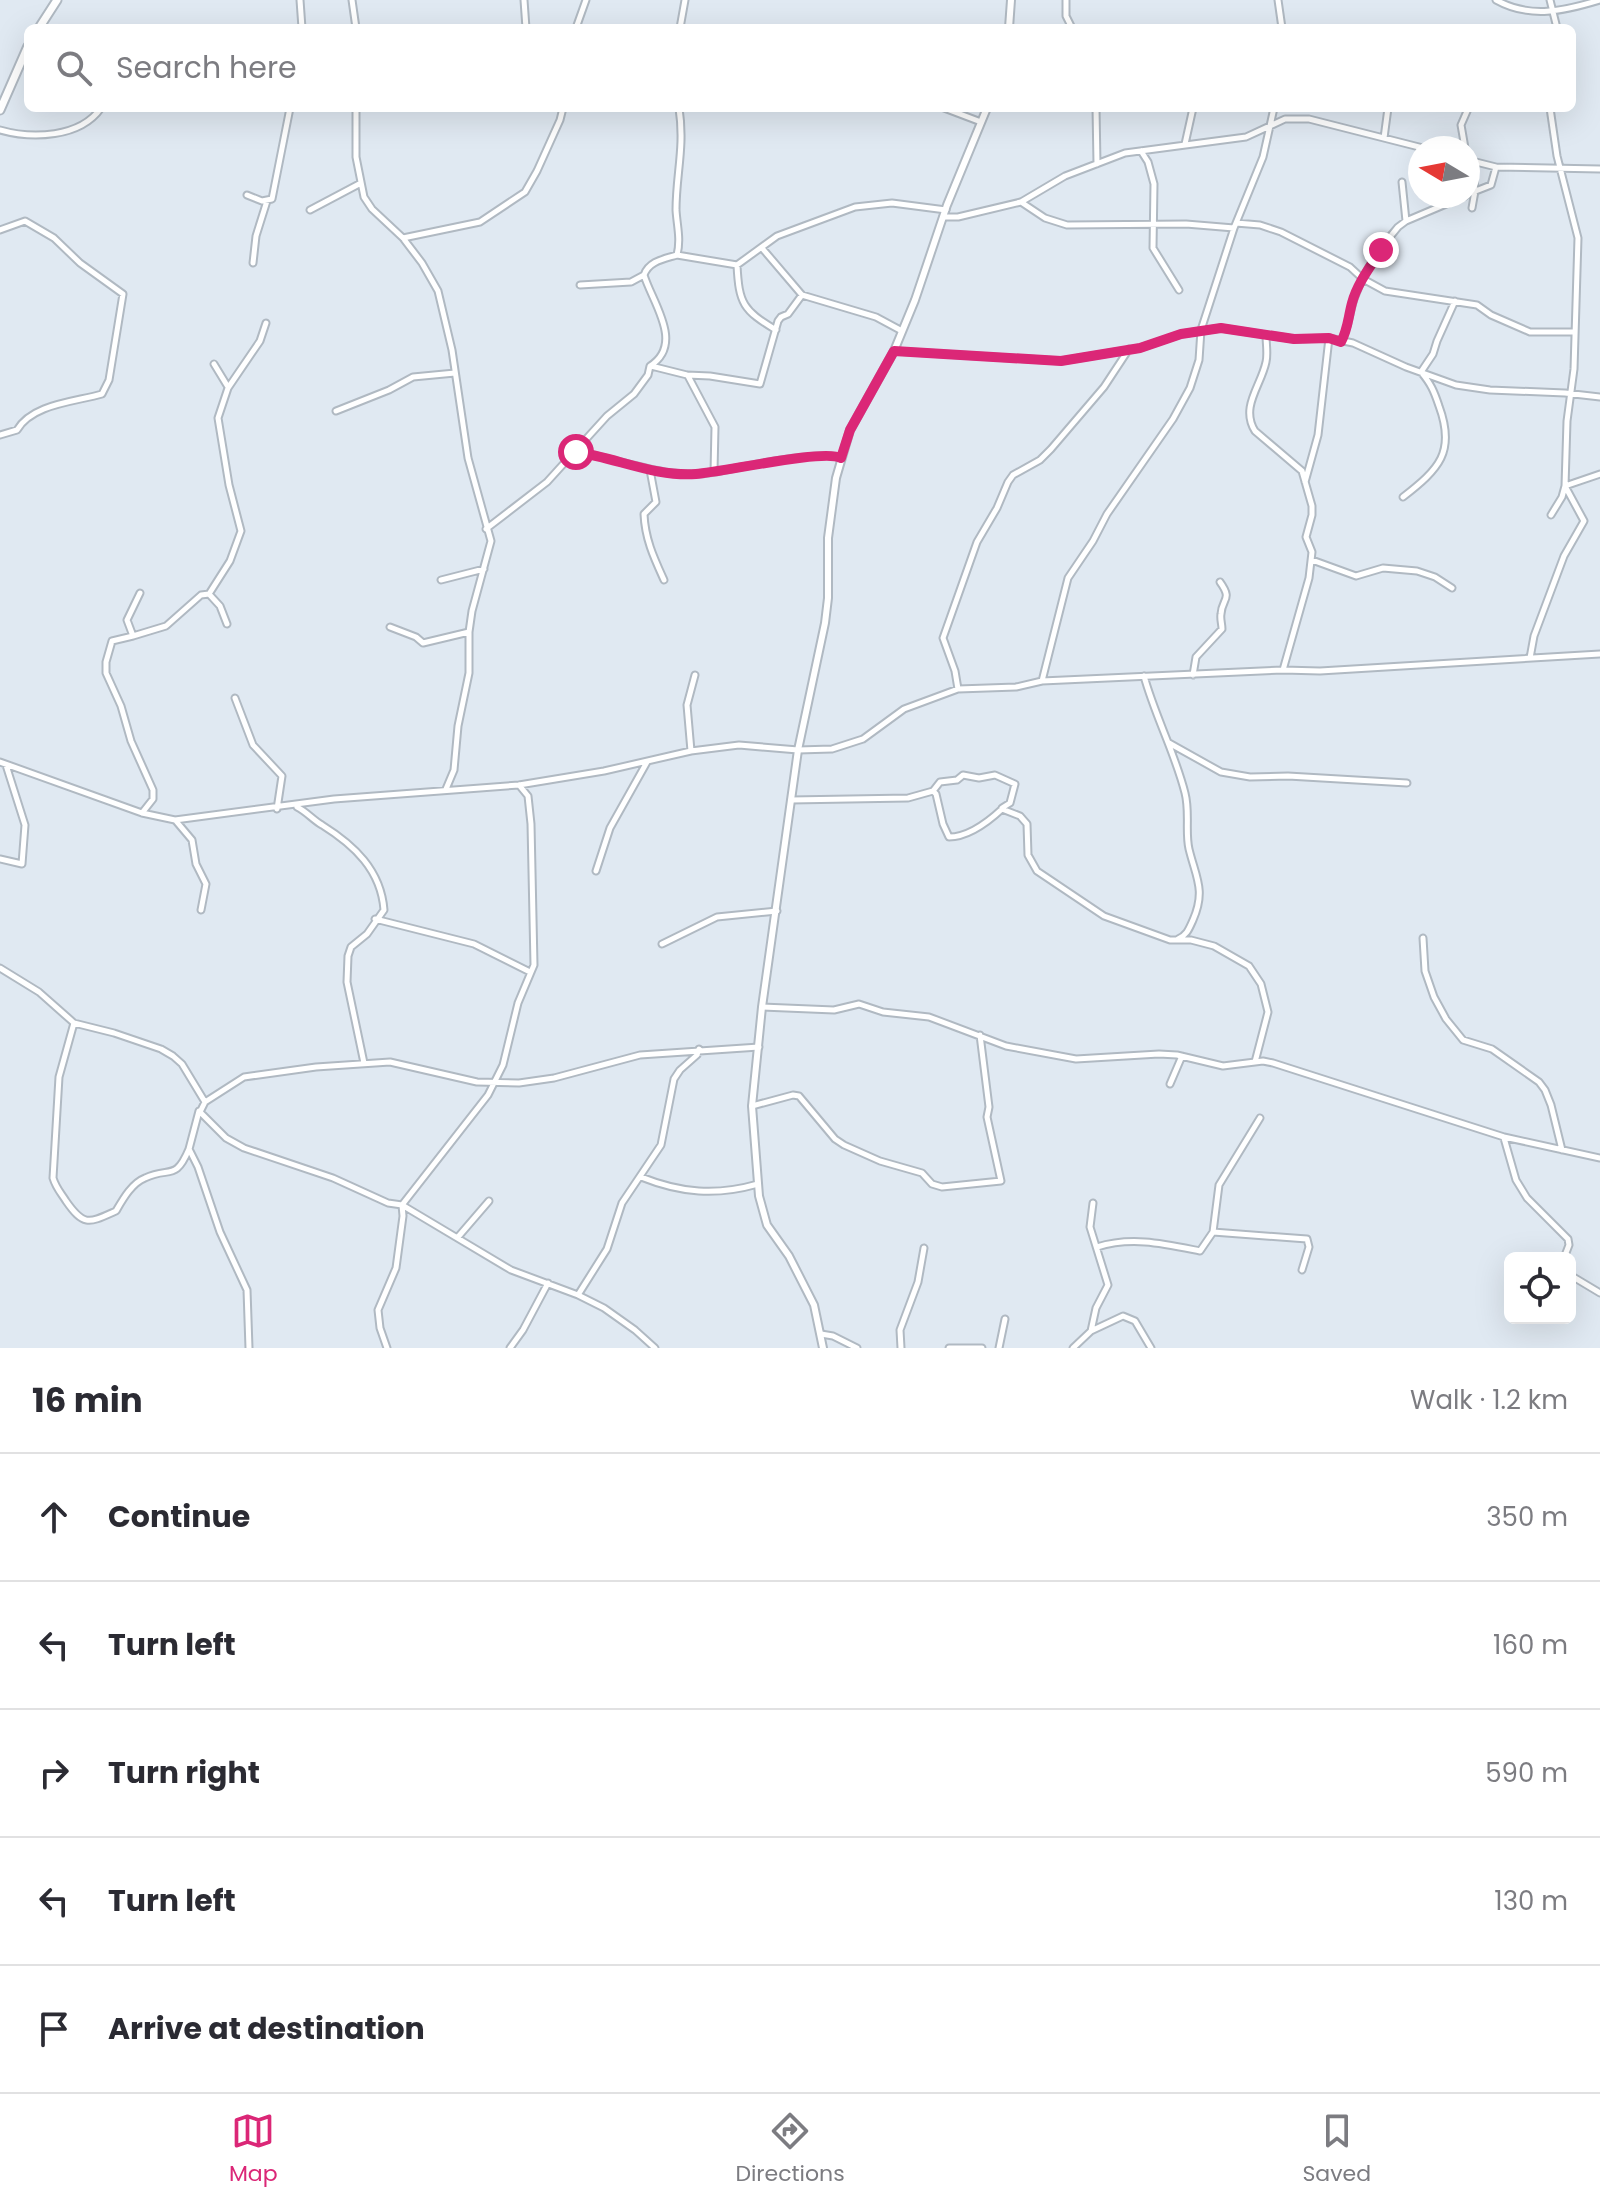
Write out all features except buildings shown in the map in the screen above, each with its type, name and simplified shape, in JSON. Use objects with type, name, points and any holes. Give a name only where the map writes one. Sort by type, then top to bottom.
[{"type":"main road","points":[[42,24],[57,0]]},
{"type":"main road","points":[[0,110],[24,55]]},
{"type":"street","points":[[300,0],[302,24]]},
{"type":"street","points":[[352,0],[355,24]]},
{"type":"street","points":[[524,0],[526,24]]},
{"type":"street","points":[[577,24],[586,0]]},
{"type":"street","points":[[681,24],[685,0]]},
{"type":"street","points":[[1009,24],[1011,0]]},
{"type":"street","points":[[1066,0],[1066,16],[1070,24]]},
{"type":"street","points":[[1278,0],[1281,24]]},
{"type":"street","points":[[1496,0],[1511,8],[1541,14],[1600,0]]},
{"type":"street","points":[[1550,0],[1556,24]]},
{"type":"street","points":[[0,130],[14,134],[51,135],[98,112]]},
{"type":"street","points":[[253,263],[256,236],[267,201],[274,193],[289,112]]},
{"type":"street","points":[[356,112],[354,131],[364,197],[372,209],[403,238],[438,291],[468,458],[491,541],[469,632],[469,673],[458,726],[454,770],[446,789]]},
{"type":"street","points":[[403,238],[480,222],[525,192],[562,112]]},
{"type":"street","points":[[677,255],[680,241],[676,209],[682,130],[680,112]]},
{"type":"street","points":[[955,112],[981,122]]},
{"type":"street","points":[[823,1348],[814,1305],[789,1256],[767,1225],[758,1184],[752,1106],[762,1007],[798,750],[825,623],[830,508],[841,458],[850,430],[894,351],[985,112]]},
{"type":"street","points":[[1096,112],[1097,164]]},
{"type":"street","points":[[1185,144],[1192,112]]},
{"type":"street","points":[[1042,681],[1068,578],[1107,514],[1173,419],[1190,388],[1199,360],[1201,330],[1235,226],[1263,157],[1273,112]]},
{"type":"street","points":[[1384,138],[1387,112]]},
{"type":"street","points":[[1463,136],[1461,125],[1467,112]]},
{"type":"street","points":[[1551,112],[1578,238],[1565,486],[1551,515]]},
{"type":"street","points":[[580,285],[631,282],[644,275],[652,263],[677,255],[737,265],[777,236],[855,207],[892,203],[958,217],[1021,202],[1065,176],[1125,153],[1246,137],[1285,119],[1298,118],[1408,144]]},
{"type":"street","points":[[1141,151],[1148,162],[1154,184],[1153,248],[1179,290]]},
{"type":"street","points":[[1480,163],[1496,167],[1600,169]]},
{"type":"street","points":[[1480,189],[1491,185],[1496,167]]},
{"type":"street","points":[[1402,182],[1406,221]]},
{"type":"street","points":[[310,210],[361,183]]},
{"type":"street","points":[[247,195],[267,201]]},
{"type":"street","points":[[1021,202],[1056,223],[1260,225],[1281,232],[1350,267],[1363,279],[1385,291],[1477,305],[1523,330],[1574,332]]},
{"type":"street","points":[[1341,342],[1348,330],[1352,304],[1363,279],[1389,238],[1406,221],[1436,208]]},
{"type":"street","points":[[0,230],[25,221],[54,238],[80,263],[123,294],[109,380],[102,394],[37,411],[23,420],[17,430],[0,435]]},
{"type":"street","points":[[762,248],[802,295],[876,317],[902,331]]},
{"type":"street","points":[[737,265],[738,291],[748,312],[776,330]]},
{"type":"street","points":[[486,529],[534,494],[607,416],[634,394],[648,375],[650,366],[658,361],[664,348],[664,320],[644,275]]},
{"type":"street","points":[[650,366],[687,375],[760,384],[781,317],[788,314],[802,295]]},
{"type":"street","points":[[1421,372],[1433,354],[1455,301]]},
{"type":"street","points":[[209,594],[230,561],[241,531],[229,485],[218,418],[228,388],[260,341],[266,323]]},
{"type":"street","points":[[894,351],[1061,361],[1140,348],[1201,330],[1221,328],[1309,340],[1329,338],[1368,349],[1456,385],[1600,397]]},
{"type":"street","points":[[1266,335],[1266,364],[1249,410],[1249,423],[1305,472]]},
{"type":"street","points":[[1283,670],[1312,560],[1306,537],[1312,506],[1305,472],[1322,409],[1329,338]]},
{"type":"street","points":[[958,689],[943,638],[977,542],[1013,475],[1040,460],[1051,449],[1104,387],[1129,349]]},
{"type":"street","points":[[214,364],[228,388]]},
{"type":"street","points":[[1403,497],[1425,480],[1440,462],[1447,435],[1433,385],[1421,372]]},
{"type":"street","points":[[336,411],[413,377],[455,373]]},
{"type":"street","points":[[687,375],[715,427],[714,472]]},
{"type":"street","points":[[576,452],[649,470],[681,474],[714,472],[736,466],[763,465],[826,454],[841,458]]},
{"type":"street","points":[[649,470],[656,502],[644,514],[644,525],[649,547],[664,580]]},
{"type":"street","points":[[1565,486],[1600,474]]},
{"type":"street","points":[[1530,658],[1534,636],[1564,556],[1584,521],[1565,486]]},
{"type":"street","points":[[1312,560],[1356,576],[1383,568],[1417,571],[1435,577],[1452,588]]},
{"type":"street","points":[[441,580],[484,569]]},
{"type":"street","points":[[1193,675],[1196,657],[1222,629],[1221,614],[1227,598],[1220,582]]},
{"type":"street","points":[[133,636],[127,620],[140,593]]},
{"type":"street","points":[[209,594],[220,606],[227,624]]},
{"type":"street","points":[[142,813],[153,799],[153,790],[106,673],[112,641],[166,626],[201,595],[209,594]]},
{"type":"street","points":[[390,627],[423,643],[469,632]]},
{"type":"street","points":[[3,763],[142,813],[175,820],[277,809],[334,799],[519,785],[691,751],[739,745],[798,750],[845,746],[863,739],[904,709],[958,689],[1016,687],[1042,681],[1320,671],[1600,654]]},
{"type":"street","points":[[691,751],[687,705],[695,675]]},
{"type":"street","points":[[1144,676],[1184,791],[1189,818],[1188,846],[1199,882],[1199,903],[1185,936],[1178,940]]},
{"type":"street","points":[[235,698],[253,745],[282,776],[277,809]]},
{"type":"street","points":[[1169,743],[1226,773],[1257,778],[1288,776],[1407,783]]},
{"type":"street","points":[[596,871],[610,828],[647,762]]},
{"type":"street","points":[[0,859],[22,864],[25,825],[3,763]]},
{"type":"street","points":[[963,775],[979,778],[995,775],[1015,784],[1010,803],[988,821],[968,833],[949,837],[935,791],[940,782],[957,780],[963,775]]},
{"type":"street","points":[[387,1348],[378,1310],[396,1268],[402,1205],[478,1112],[503,1065],[518,1003],[534,965],[531,824],[528,796],[519,785]]},
{"type":"street","points":[[791,800],[908,798],[935,791]]},
{"type":"street","points":[[296,806],[343,840],[368,863],[380,889],[384,906],[382,913],[367,934],[351,947],[348,956],[347,982],[364,1063]]},
{"type":"street","points":[[1002,809],[1011,810],[1025,821],[1028,855],[1045,877],[1104,916],[1162,937],[1214,946],[1249,966],[1261,984],[1268,1012],[1255,1062]]},
{"type":"street","points":[[175,820],[192,840],[196,864],[206,884],[201,910]]},
{"type":"street","points":[[662,944],[717,917],[777,911]]},
{"type":"street","points":[[375,919],[474,944],[530,972]]},
{"type":"street","points":[[1185,936],[1191,940]]},
{"type":"street","points":[[1423,938],[1425,971],[1446,1019],[1463,1040],[1492,1049],[1539,1082],[1551,1105],[1562,1150]]},
{"type":"street","points":[[0,968],[39,992],[74,1023],[114,1033],[173,1056],[182,1064],[205,1102]]},
{"type":"street","points":[[762,1007],[834,1010],[859,1004],[883,1012],[929,1017],[1006,1046],[1076,1059],[1159,1054],[1223,1066],[1273,1063],[1504,1137],[1600,1158]]},
{"type":"street","points":[[74,1023],[59,1077],[53,1178],[56,1189],[77,1217],[88,1220],[116,1211],[126,1195],[146,1177],[171,1173],[183,1164],[194,1125],[205,1102],[244,1077],[390,1062],[477,1082],[519,1083],[554,1078],[640,1055],[759,1047]]},
{"type":"street","points":[[752,1106],[799,1096],[835,1139],[844,1145],[897,1167],[922,1173],[932,1184],[942,1187],[1001,1181],[987,1117],[989,1107],[980,1035]]},
{"type":"street","points":[[578,1295],[607,1249],[622,1203],[661,1145],[674,1079],[699,1049]]},
{"type":"street","points":[[1170,1084],[1182,1056]]},
{"type":"street","points":[[200,1112],[226,1138],[244,1148],[333,1178],[388,1203],[402,1205],[511,1270],[604,1308],[655,1348]]},
{"type":"street","points":[[1097,1247],[1108,1243],[1150,1241],[1200,1251],[1213,1232],[1219,1185],[1260,1118]]},
{"type":"street","points":[[1504,1137],[1516,1180],[1527,1198],[1568,1239],[1566,1252]]},
{"type":"street","points":[[189,1149],[220,1232],[247,1290],[249,1348]]},
{"type":"street","points":[[641,1177],[682,1190],[723,1191],[758,1184]]},
{"type":"street","points":[[458,1237],[489,1201]]},
{"type":"street","points":[[1091,1331],[1096,1308],[1108,1285],[1090,1227],[1093,1203]]},
{"type":"street","points":[[1213,1232],[1307,1239],[1309,1247],[1302,1270]]},
{"type":"street","points":[[901,1348],[900,1330],[918,1282],[924,1248]]},
{"type":"street","points":[[1576,1279],[1600,1293]]},
{"type":"street","points":[[510,1348],[548,1283]]},
{"type":"street","points":[[1073,1348],[1091,1331],[1111,1320],[1128,1317],[1135,1321],[1151,1348]]},
{"type":"street","points":[[999,1348],[1005,1319]]},
{"type":"street","points":[[821,1334],[833,1336],[857,1348]]},
{"type":"street","points":[[949,1348],[982,1348]]},
{"type":"route","points":[[576,452],[649,470],[681,474],[714,472],[736,466],[763,465],[826,454],[841,458],[850,430],[894,351],[1061,361],[1140,348],[1181,334],[1221,328],[1294,339],[1329,338],[1341,342],[1348,330],[1359,285],[1381,250]]}]
